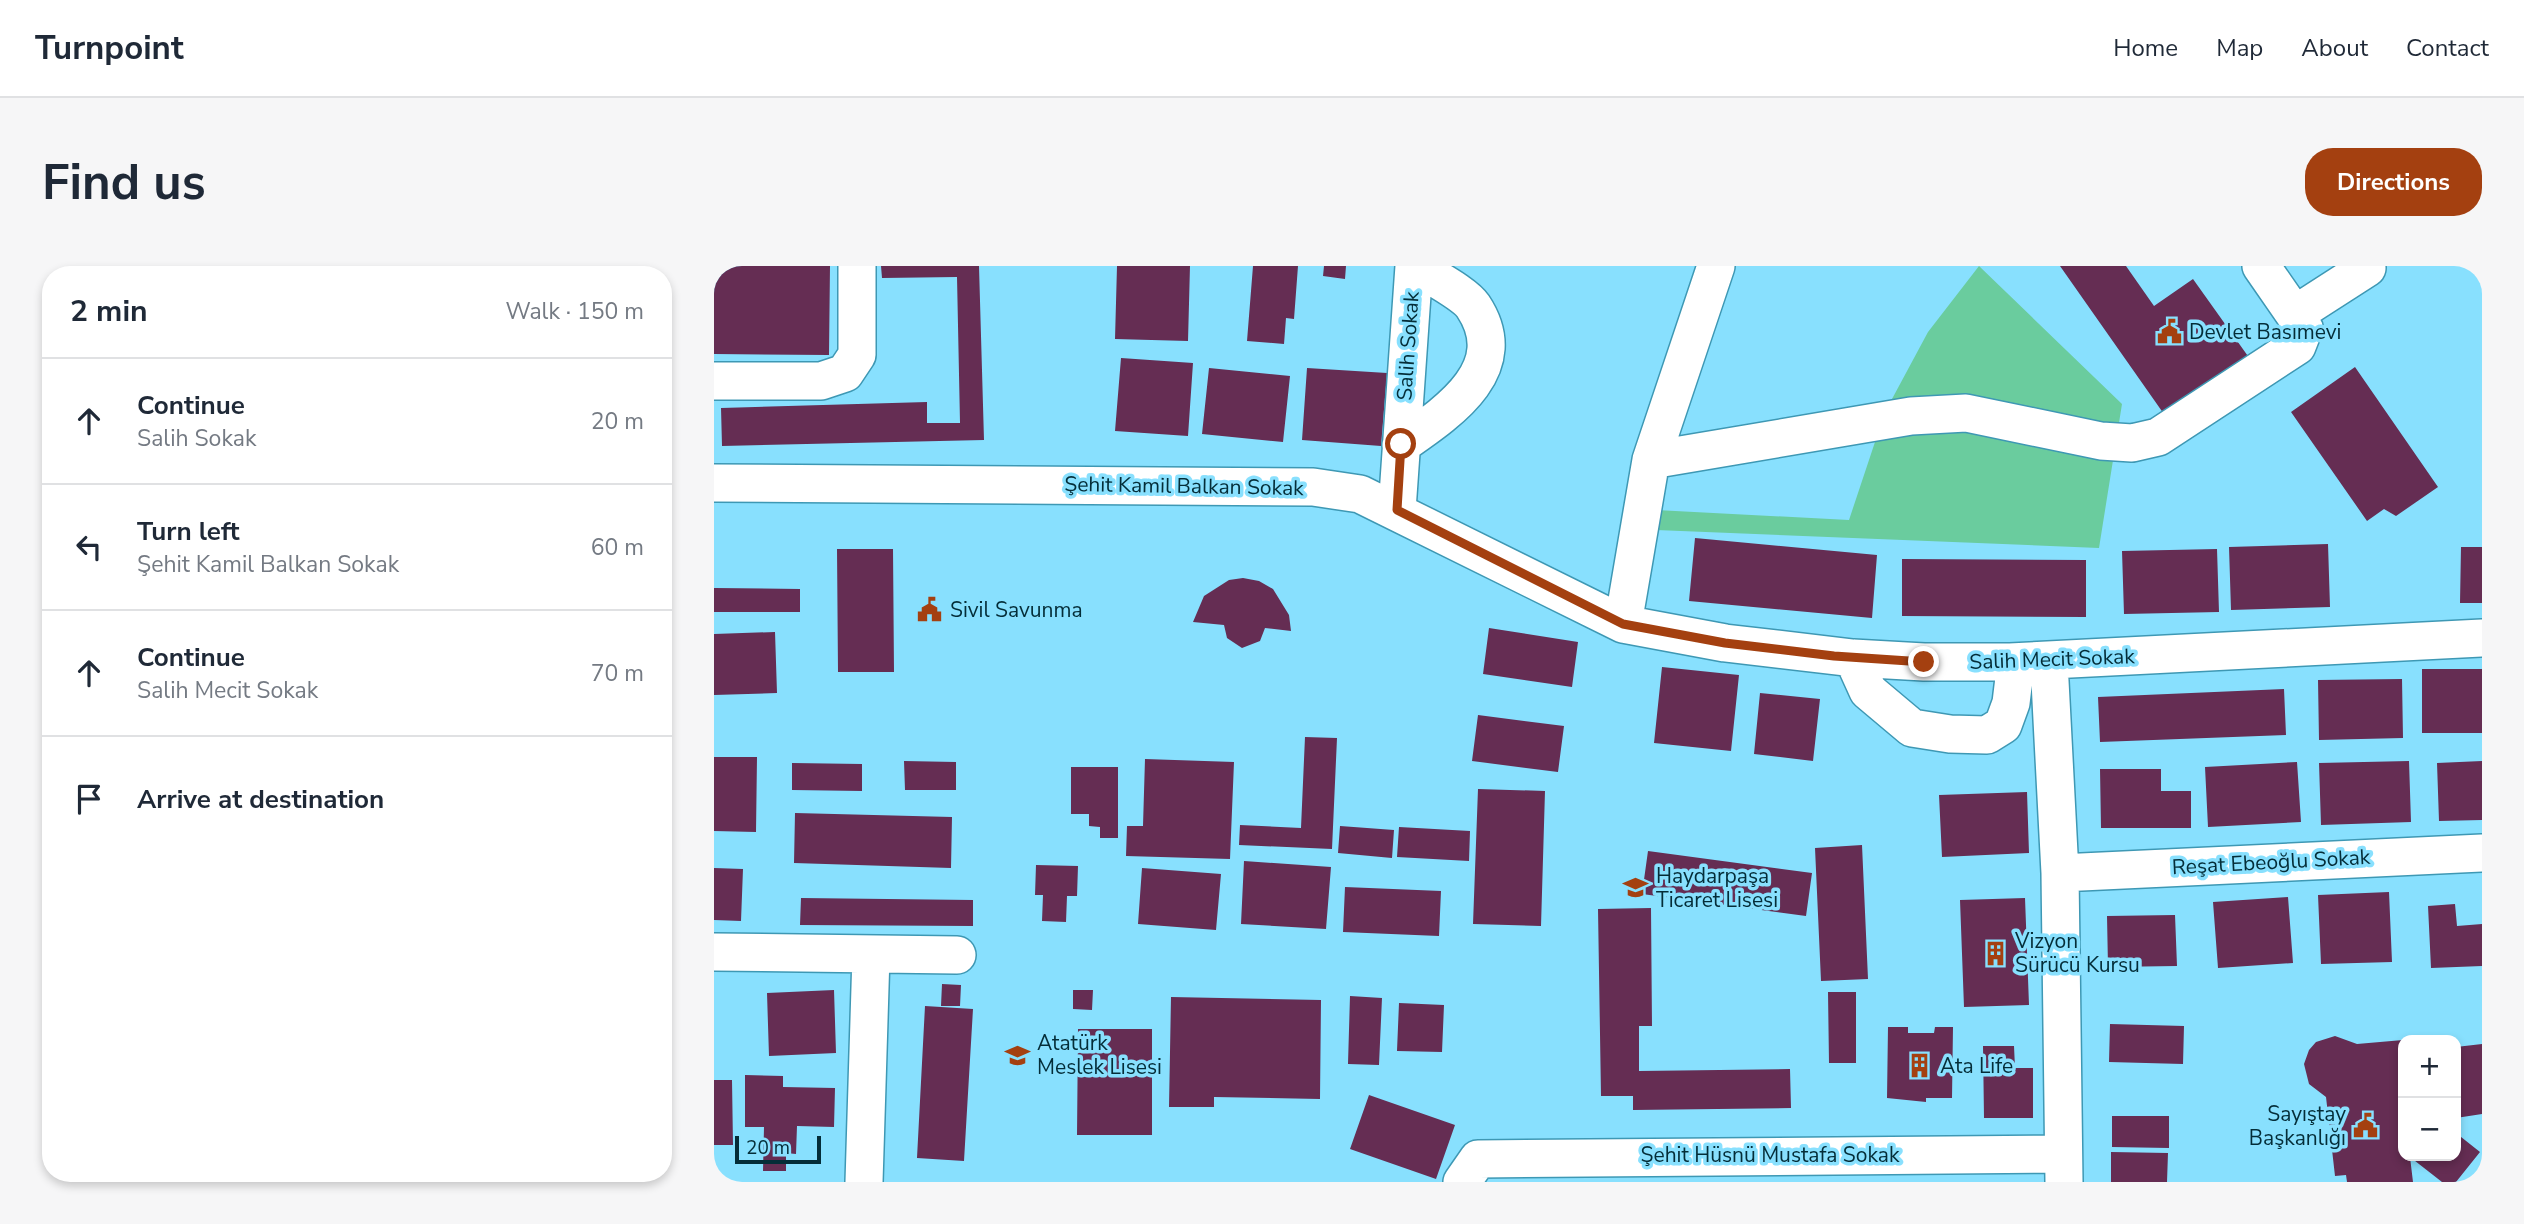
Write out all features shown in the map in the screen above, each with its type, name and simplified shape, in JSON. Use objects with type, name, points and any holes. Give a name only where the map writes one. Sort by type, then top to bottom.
[{"type":"street","points":[[714,381],[821,381],[845,373],[857,355],[857,266]]},
{"type":"street","points":[[1401,444],[1441,417],[1470,390],[1485,359],[1486,336],[1472,304],[1415,266]]},
{"type":"street","name":"Salih Sokak","points":[[1397,510],[1415,266]]},
{"type":"street","points":[[1623,624],[1651,460],[1716,266]]},
{"type":"street","points":[[2261,266],[2301,321]]},
{"type":"street","points":[[1651,460],[1910,416],[1966,413],[2101,440],[2132,443],[2158,438],[2297,346],[2301,321],[2368,267]]},
{"type":"street","name":"Şehit Kamil Balkan Sokak","points":[[714,483],[1313,487],[1360,494],[1623,624]]},
{"type":"street","name":"Salih Mecit Sokak","points":[[1623,624],[1725,643],[1853,658],[1924,662],[2049,662],[2482,638]]},
{"type":"street","points":[[1853,658],[1868,691],[1912,727],[1950,734],[1987,735],[2003,725],[2011,704],[2014,678],[2010,662]]},
{"type":"street","points":[[2049,662],[2060,873],[2063,1168]]},
{"type":"street","name":"Reşat Ebeoğlu Sokak","points":[[2060,873],[2482,853]]},
{"type":"street","points":[[714,952],[957,955]]},
{"type":"street","points":[[864,1182],[871,955]]},
{"type":"street","name":"Şehit Hüsnü Mustafa Sokak","points":[[1470,1170],[2063,1168]]},
{"type":"green space","points":[[1979,266],[2122,404],[2099,548],[1656,530],[1656,510],[1849,520],[1885,412],[1928,332]]},
{"type":"building","points":[[714,266],[830,266],[829,355],[714,354]]},
{"type":"building","points":[[881,266],[979,266],[984,440],[722,446],[721,408],[927,402],[927,423],[960,423],[957,277],[882,278]]},
{"type":"building","points":[[1117,266],[1190,266],[1188,341],[1115,339]]},
{"type":"building","points":[[1253,266],[1298,266],[1294,319],[1286,318],[1284,344],[1247,341]]},
{"type":"building","points":[[1324,266],[1346,266],[1345,279],[1323,276]]},
{"type":"building","name":"Devlet Basımevi","points":[[2060,266],[2126,266],[2154,306],[2193,279],[2250,359],[2166,417]]},
{"type":"building","points":[[1121,358],[1193,363],[1188,436],[1115,431]]},
{"type":"building","points":[[2355,367],[2438,487],[2396,516],[2384,509],[2367,521],[2291,412]]},
{"type":"building","points":[[1209,368],[1290,376],[1283,442],[1202,434]]},
{"type":"building","points":[[1307,368],[1387,373],[1381,446],[1302,440]]},
{"type":"building","points":[[1695,538],[1877,555],[1872,618],[1689,601]]},
{"type":"building","points":[[2328,544],[2330,607],[2231,610],[2229,547]]},
{"type":"building","points":[[2461,547],[2482,547],[2482,603],[2460,603]]},
{"type":"building","points":[[837,549],[893,549],[894,672],[838,672]]},
{"type":"building","points":[[2217,549],[2219,612],[2124,614],[2122,551]]},
{"type":"building","points":[[1902,559],[2086,560],[2086,617],[1902,616]]},
{"type":"building","points":[[1243,578],[1259,581],[1273,589],[1289,615],[1291,631],[1265,628],[1260,641],[1242,648],[1227,638],[1224,625],[1193,622],[1204,596],[1229,580]]},
{"type":"building","points":[[714,588],[800,589],[800,612],[714,612]]},
{"type":"building","points":[[1489,628],[1578,642],[1572,687],[1483,674]]},
{"type":"building","points":[[775,632],[777,693],[714,695],[714,634]]},
{"type":"building","points":[[1662,667],[1739,675],[1731,751],[1654,743]]},
{"type":"building","points":[[2422,669],[2482,669],[2482,733],[2422,733]]},
{"type":"building","points":[[2402,679],[2403,738],[2319,740],[2318,680]]},
{"type":"building","points":[[2284,689],[2286,735],[2100,742],[2098,697]]},
{"type":"building","points":[[1760,693],[1820,699],[1813,761],[1754,754]]},
{"type":"building","points":[[1478,715],[1564,726],[1558,772],[1472,761]]},
{"type":"building","points":[[1305,737],[1337,738],[1332,849],[1239,845],[1240,825],[1301,828]]},
{"type":"building","points":[[714,757],[757,757],[756,832],[714,831]]},
{"type":"building","points":[[1145,759],[1234,762],[1230,859],[1126,856],[1127,826],[1143,826]]},
{"type":"building","points":[[904,761],[956,762],[956,790],[905,790]]},
{"type":"building","points":[[2409,761],[2411,822],[2321,825],[2319,763]]},
{"type":"building","points":[[2482,761],[2482,820],[2439,821],[2437,763]]},
{"type":"building","points":[[2297,762],[2301,822],[2208,827],[2205,767]]},
{"type":"building","points":[[792,763],[862,764],[862,791],[792,790]]},
{"type":"building","points":[[1071,767],[1118,767],[1118,838],[1100,838],[1100,827],[1089,826],[1089,814],[1071,814]]},
{"type":"building","points":[[2100,769],[2161,769],[2161,791],[2191,791],[2191,828],[2101,828]]},
{"type":"building","points":[[1478,789],[1545,791],[1541,926],[1473,924]]},
{"type":"building","points":[[2027,792],[2029,853],[1942,857],[1939,795]]},
{"type":"building","points":[[795,813],[952,817],[951,868],[794,863]]},
{"type":"building","points":[[1340,826],[1394,830],[1392,858],[1338,853]]},
{"type":"building","points":[[1399,827],[1470,831],[1469,861],[1397,857]]},
{"type":"building","points":[[1862,845],[1868,979],[1821,981],[1815,848]]},
{"type":"building","points":[[1648,851],[1812,873],[1806,916],[1642,894]]},
{"type":"building","points":[[1244,861],[1331,867],[1326,929],[1241,924]]},
{"type":"building","points":[[1036,865],[1078,866],[1077,896],[1067,896],[1066,922],[1042,921],[1043,895],[1035,895]]},
{"type":"building","points":[[714,868],[743,869],[741,921],[714,920]]},
{"type":"building","points":[[1142,868],[1221,874],[1216,930],[1138,924]]},
{"type":"building","points":[[1345,887],[1441,891],[1439,936],[1343,932]]},
{"type":"building","points":[[2389,892],[2392,962],[2321,964],[2318,895]]},
{"type":"building","points":[[2288,897],[2293,963],[2218,968],[2213,902]]},
{"type":"building","points":[[801,898],[973,900],[973,926],[800,925]]},
{"type":"building","name":"Vizyon Sürücü Kursu","points":[[2025,898],[2029,1005],[1964,1007],[1960,900]]},
{"type":"building","points":[[2455,904],[2457,926],[2482,924],[2482,966],[2431,968],[2428,906]]},
{"type":"building","points":[[1651,908],[1652,1026],[1639,1026],[1639,1071],[1790,1069],[1791,1108],[1633,1110],[1633,1096],[1601,1096],[1598,909]]},
{"type":"building","points":[[2175,915],[2177,966],[2108,967],[2107,916]]},
{"type":"building","points":[[942,984],[961,985],[960,1006],[941,1006]]},
{"type":"building","points":[[834,990],[836,1053],[769,1056],[767,993]]},
{"type":"building","points":[[1073,990],[1093,990],[1092,1010],[1073,1009]]},
{"type":"building","points":[[1828,992],[1856,992],[1856,1063],[1829,1063]]},
{"type":"building","points":[[1350,996],[1382,998],[1379,1065],[1348,1064]]},
{"type":"building","points":[[1171,997],[1321,1000],[1320,1099],[1214,1097],[1214,1107],[1169,1107]]},
{"type":"building","points":[[1399,1003],[1444,1005],[1442,1052],[1397,1051]]},
{"type":"building","points":[[925,1006],[973,1009],[964,1161],[917,1158]]},
{"type":"building","points":[[2110,1024],[2184,1026],[2183,1064],[2109,1062]]},
{"type":"building","name":"Ata Life","points":[[1888,1027],[1908,1027],[1908,1033],[1934,1033],[1935,1027],[1953,1027],[1952,1098],[1926,1098],[1926,1102],[1887,1098]]},
{"type":"building","points":[[1078,1029],[1152,1029],[1152,1135],[1077,1135]]},
{"type":"building","name":"Sayıştay Başkanlığı","points":[[2335,1036],[2357,1044],[2398,1040],[2398,1161],[2410,1161],[2413,1182],[2347,1182],[2346,1175],[2335,1176],[2326,1097],[2309,1084],[2304,1064],[2309,1050],[2316,1042]]},
{"type":"building","points":[[2482,1044],[2482,1114],[2461,1117],[2461,1098],[2461,1046]]},
{"type":"building","points":[[1983,1046],[2014,1046],[2015,1068],[2033,1068],[2033,1118],[1984,1118]]},
{"type":"building","points":[[745,1075],[783,1076],[783,1087],[835,1088],[834,1127],[797,1126],[796,1154],[786,1153],[786,1171],[763,1171],[764,1127],[745,1127]]},
{"type":"building","points":[[714,1080],[732,1080],[733,1145],[714,1145]]},
{"type":"building","points":[[1369,1095],[1455,1125],[1436,1179],[1350,1149]]},
{"type":"building","points":[[2112,1116],[2169,1116],[2169,1148],[2112,1147]]},
{"type":"building","name":"Sayıştay Başkanlığı","points":[[2461,1137],[2480,1152],[2456,1182],[2442,1182],[2415,1161],[2461,1161]]},
{"type":"building","points":[[2111,1152],[2168,1153],[2167,1182],[2111,1182]]},
{"type":"place","name":"Devlet Basımevi","points":[[2169,332]]},
{"type":"place","name":"Sivil Savunma","points":[[930,610]]},
{"type":"place","name":"Haydarpaşa Ticaret Lisesi","points":[[1636,888]]},
{"type":"place","name":"Vizyon Sürücü Kursu","points":[[1995,953]]},
{"type":"place","name":"Atatürk Meslek Lisesi","points":[[1017,1055]]},
{"type":"place","name":"Ata Life","points":[[1920,1066]]},
{"type":"place","name":"Sayıştay Başkanlığı","points":[[2366,1126]]},
{"type":"route","points":[[1401,444],[1397,510],[1623,624],[1725,643],[1834,656],[1924,662]]}]
